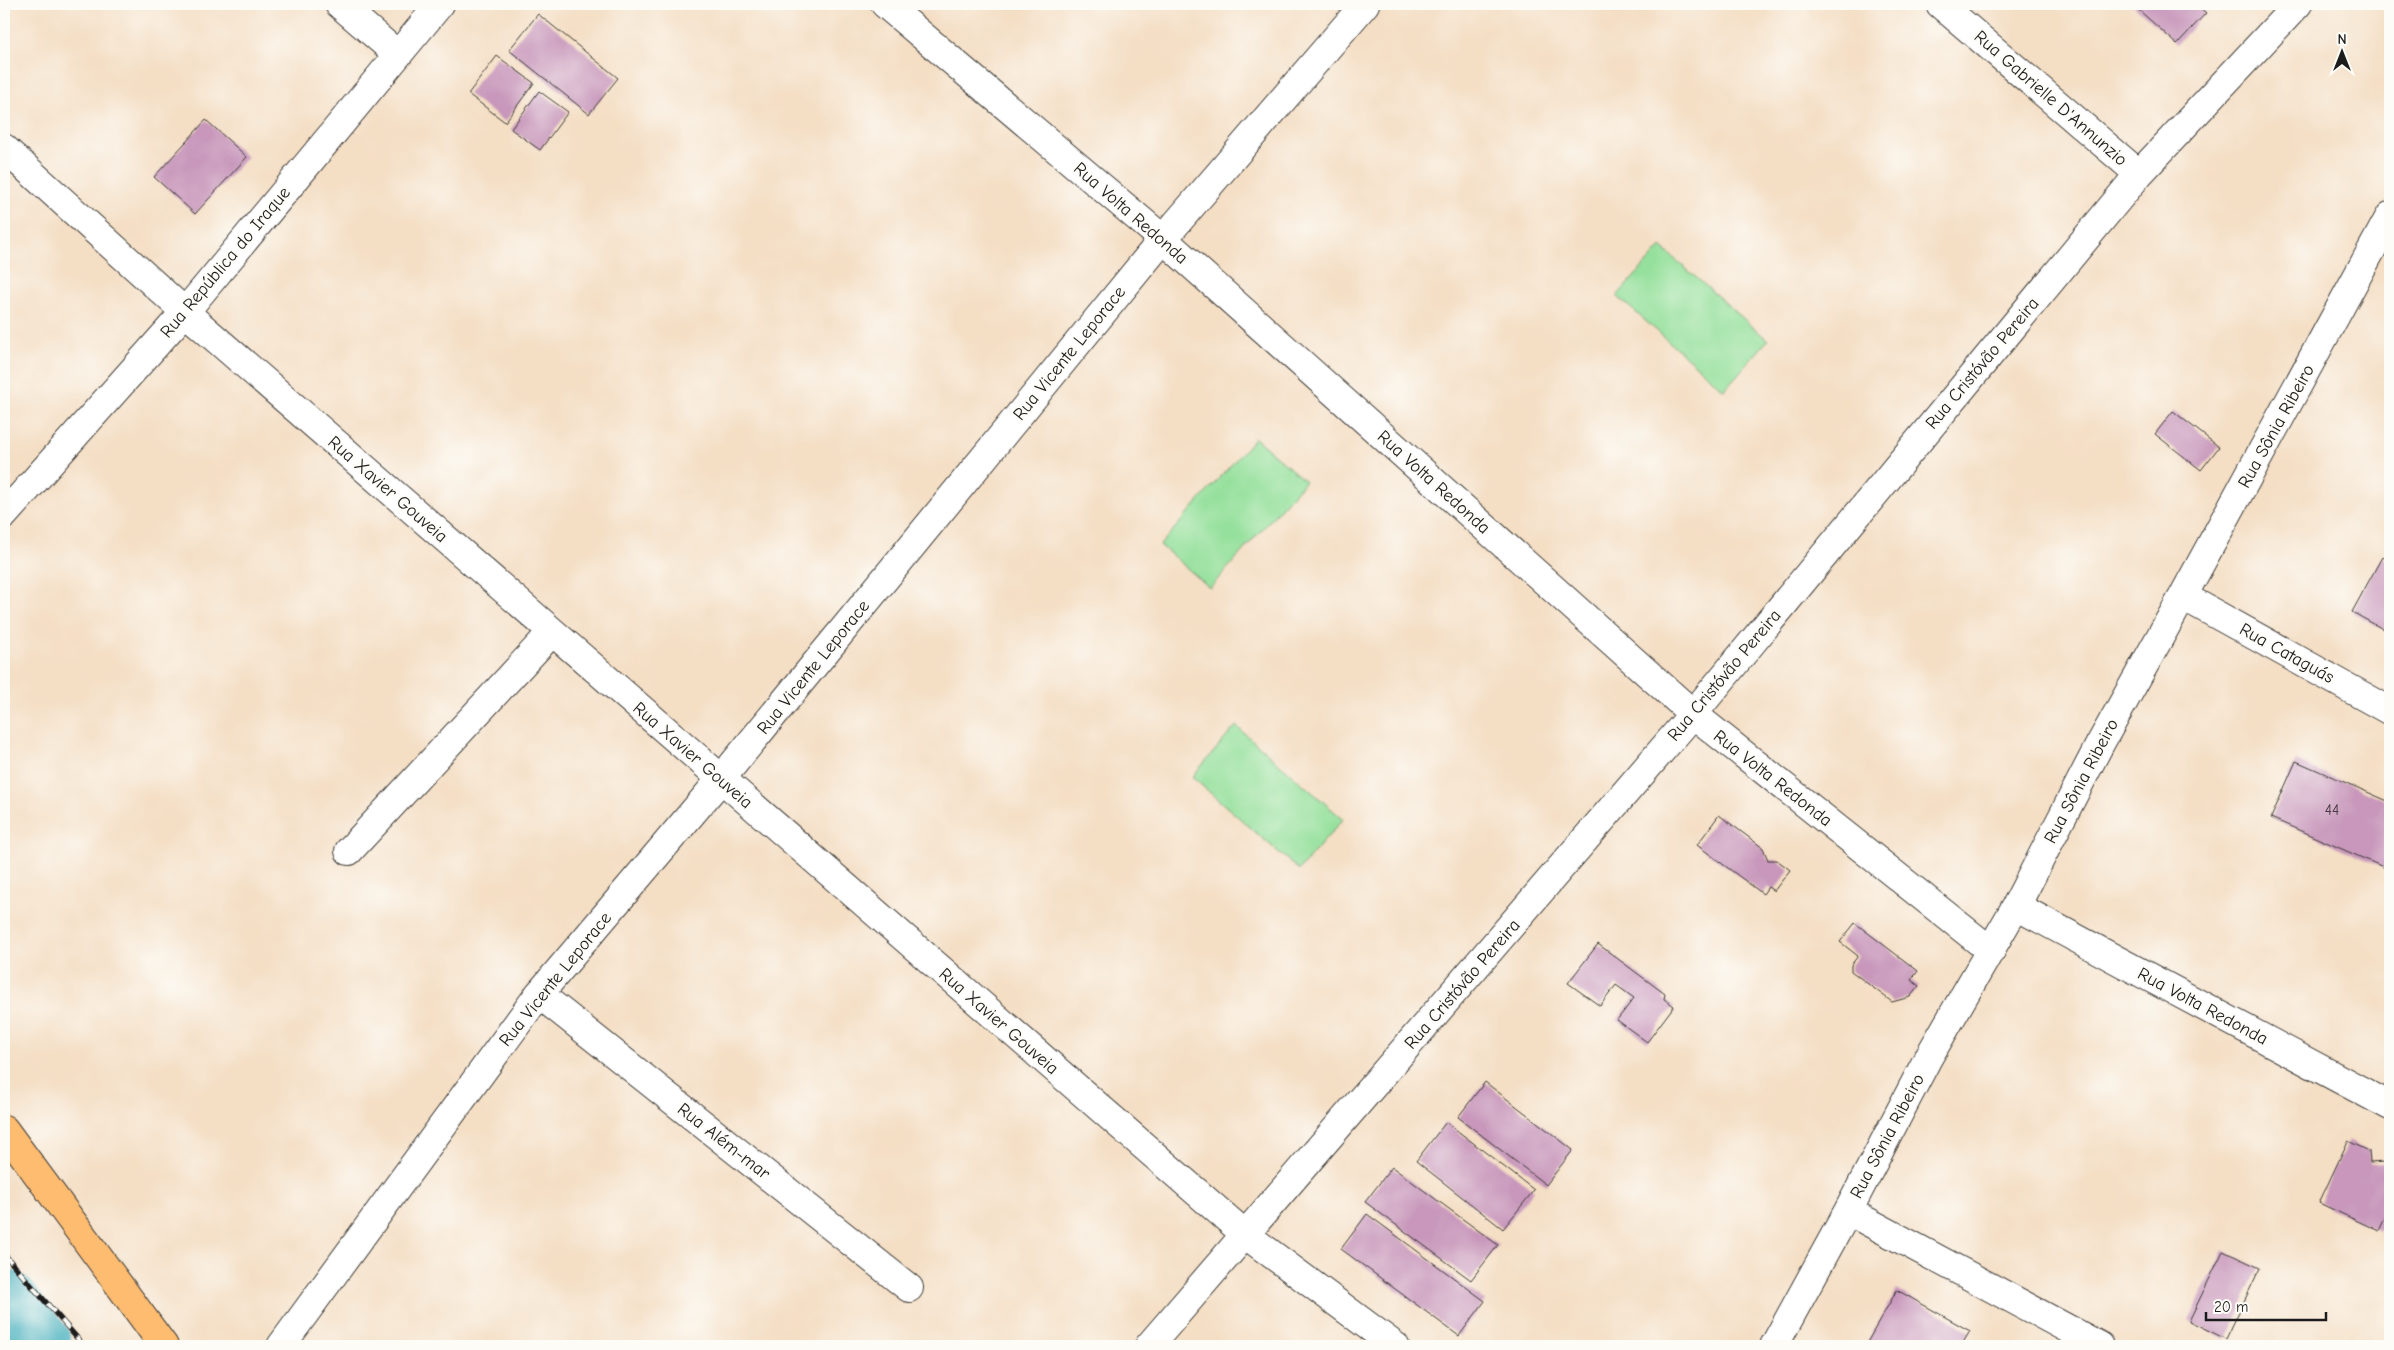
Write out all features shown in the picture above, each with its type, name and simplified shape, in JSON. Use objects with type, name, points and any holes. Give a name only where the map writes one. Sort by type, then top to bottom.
[{"type":"main road","points":[[4,1129],[164,1346]]},
{"type":"street","points":[[339,4],[396,54]]},
{"type":"street","name":"Rua República do Iraque","points":[[4,515],[185,312],[396,54],[440,4]]},
{"type":"street","name":"Rua Volta Redonda","points":[[885,4],[1162,239],[1692,714],[1991,951]]},
{"type":"street","name":"Rua Gabrielle D'Annunzio","points":[[1940,4],[2139,174]]},
{"type":"street","name":"Rua Cristóvão Pereira","points":[[1149,1346],[1692,714],[2139,174],[2298,4]]},
{"type":"street","name":"Rua Vicente Leporace","points":[[281,1346],[539,994],[721,780],[1162,239],[1356,7]]},
{"type":"street","name":"Rua Xavier Gouveia","points":[[4,148],[185,312],[1246,1235],[1395,1346]]},
{"type":"street","name":"Rua Sônia Ribeiro","points":[[1774,1346],[1848,1211],[1928,1058],[2016,906],[2100,744],[2183,596],[2390,216]]},
{"type":"street","name":"Rua Cataguás","points":[[2183,596],[2390,710]]},
{"type":"street","points":[[350,851],[552,632]]},
{"type":"street","name":"Rua Volta Redonda","points":[[2016,906],[2390,1106]]},
{"type":"street","name":"Rua Além-mar","points":[[539,994],[909,1288]]},
{"type":"street","points":[[1848,1211],[2100,1346]]},
{"type":"green space","points":[[1661,247],[1768,340],[1724,390],[1617,296]]},
{"type":"green space","points":[[1255,438],[1305,481],[1210,588],[1160,545]]},
{"type":"green space","points":[[1236,726],[1343,819],[1299,870],[1192,777]]},
{"type":"building","points":[[2132,4],[2196,4],[2206,13],[2177,44]]},
{"type":"building","points":[[538,14],[618,78],[589,114],[509,50]]},
{"type":"building","points":[[497,56],[534,83],[505,122],[468,94]]},
{"type":"building","points":[[539,91],[568,112],[540,150],[511,129]]},
{"type":"building","points":[[206,120],[247,157],[195,214],[154,177]]},
{"type":"building","points":[[2173,411],[2219,447],[2201,470],[2155,434]]},
{"type":"building","points":[[2382,557],[2390,561],[2390,633],[2352,612]]},
{"type":"building","points":[[2296,761],[2390,802],[2390,870],[2271,818]]},
{"type":"building","points":[[1719,815],[1763,848],[1768,860],[1777,860],[1790,870],[1774,891],[1768,887],[1763,894],[1697,845]]},
{"type":"building","points":[[1855,923],[1918,971],[1911,980],[1919,986],[1910,997],[1892,1002],[1851,971],[1851,965],[1858,956],[1840,942]]},
{"type":"building","points":[[1598,944],[1665,994],[1664,999],[1674,1006],[1647,1042],[1617,1020],[1634,998],[1616,985],[1600,1006],[1568,983]]},
{"type":"building","points":[[1485,1082],[1573,1150],[1546,1185],[1458,1117]]},
{"type":"building","points":[[1446,1122],[1534,1190],[1503,1229],[1416,1161]]},
{"type":"building","points":[[2348,1141],[2369,1151],[2370,1163],[2384,1162],[2390,1165],[2390,1207],[2379,1231],[2319,1203]]},
{"type":"building","points":[[1392,1167],[1498,1245],[1471,1280],[1365,1202]]},
{"type":"building","points":[[1367,1214],[1485,1301],[1459,1336],[1341,1249]]},
{"type":"building","points":[[2223,1251],[2260,1268],[2226,1339],[2189,1321]]},
{"type":"building","points":[[1897,1290],[1970,1331],[1961,1346],[1865,1346]]},
{"type":"waterway","points":[[4,1305],[36,1346]]},
{"type":"railway","points":[[4,1254],[84,1346]]}]
